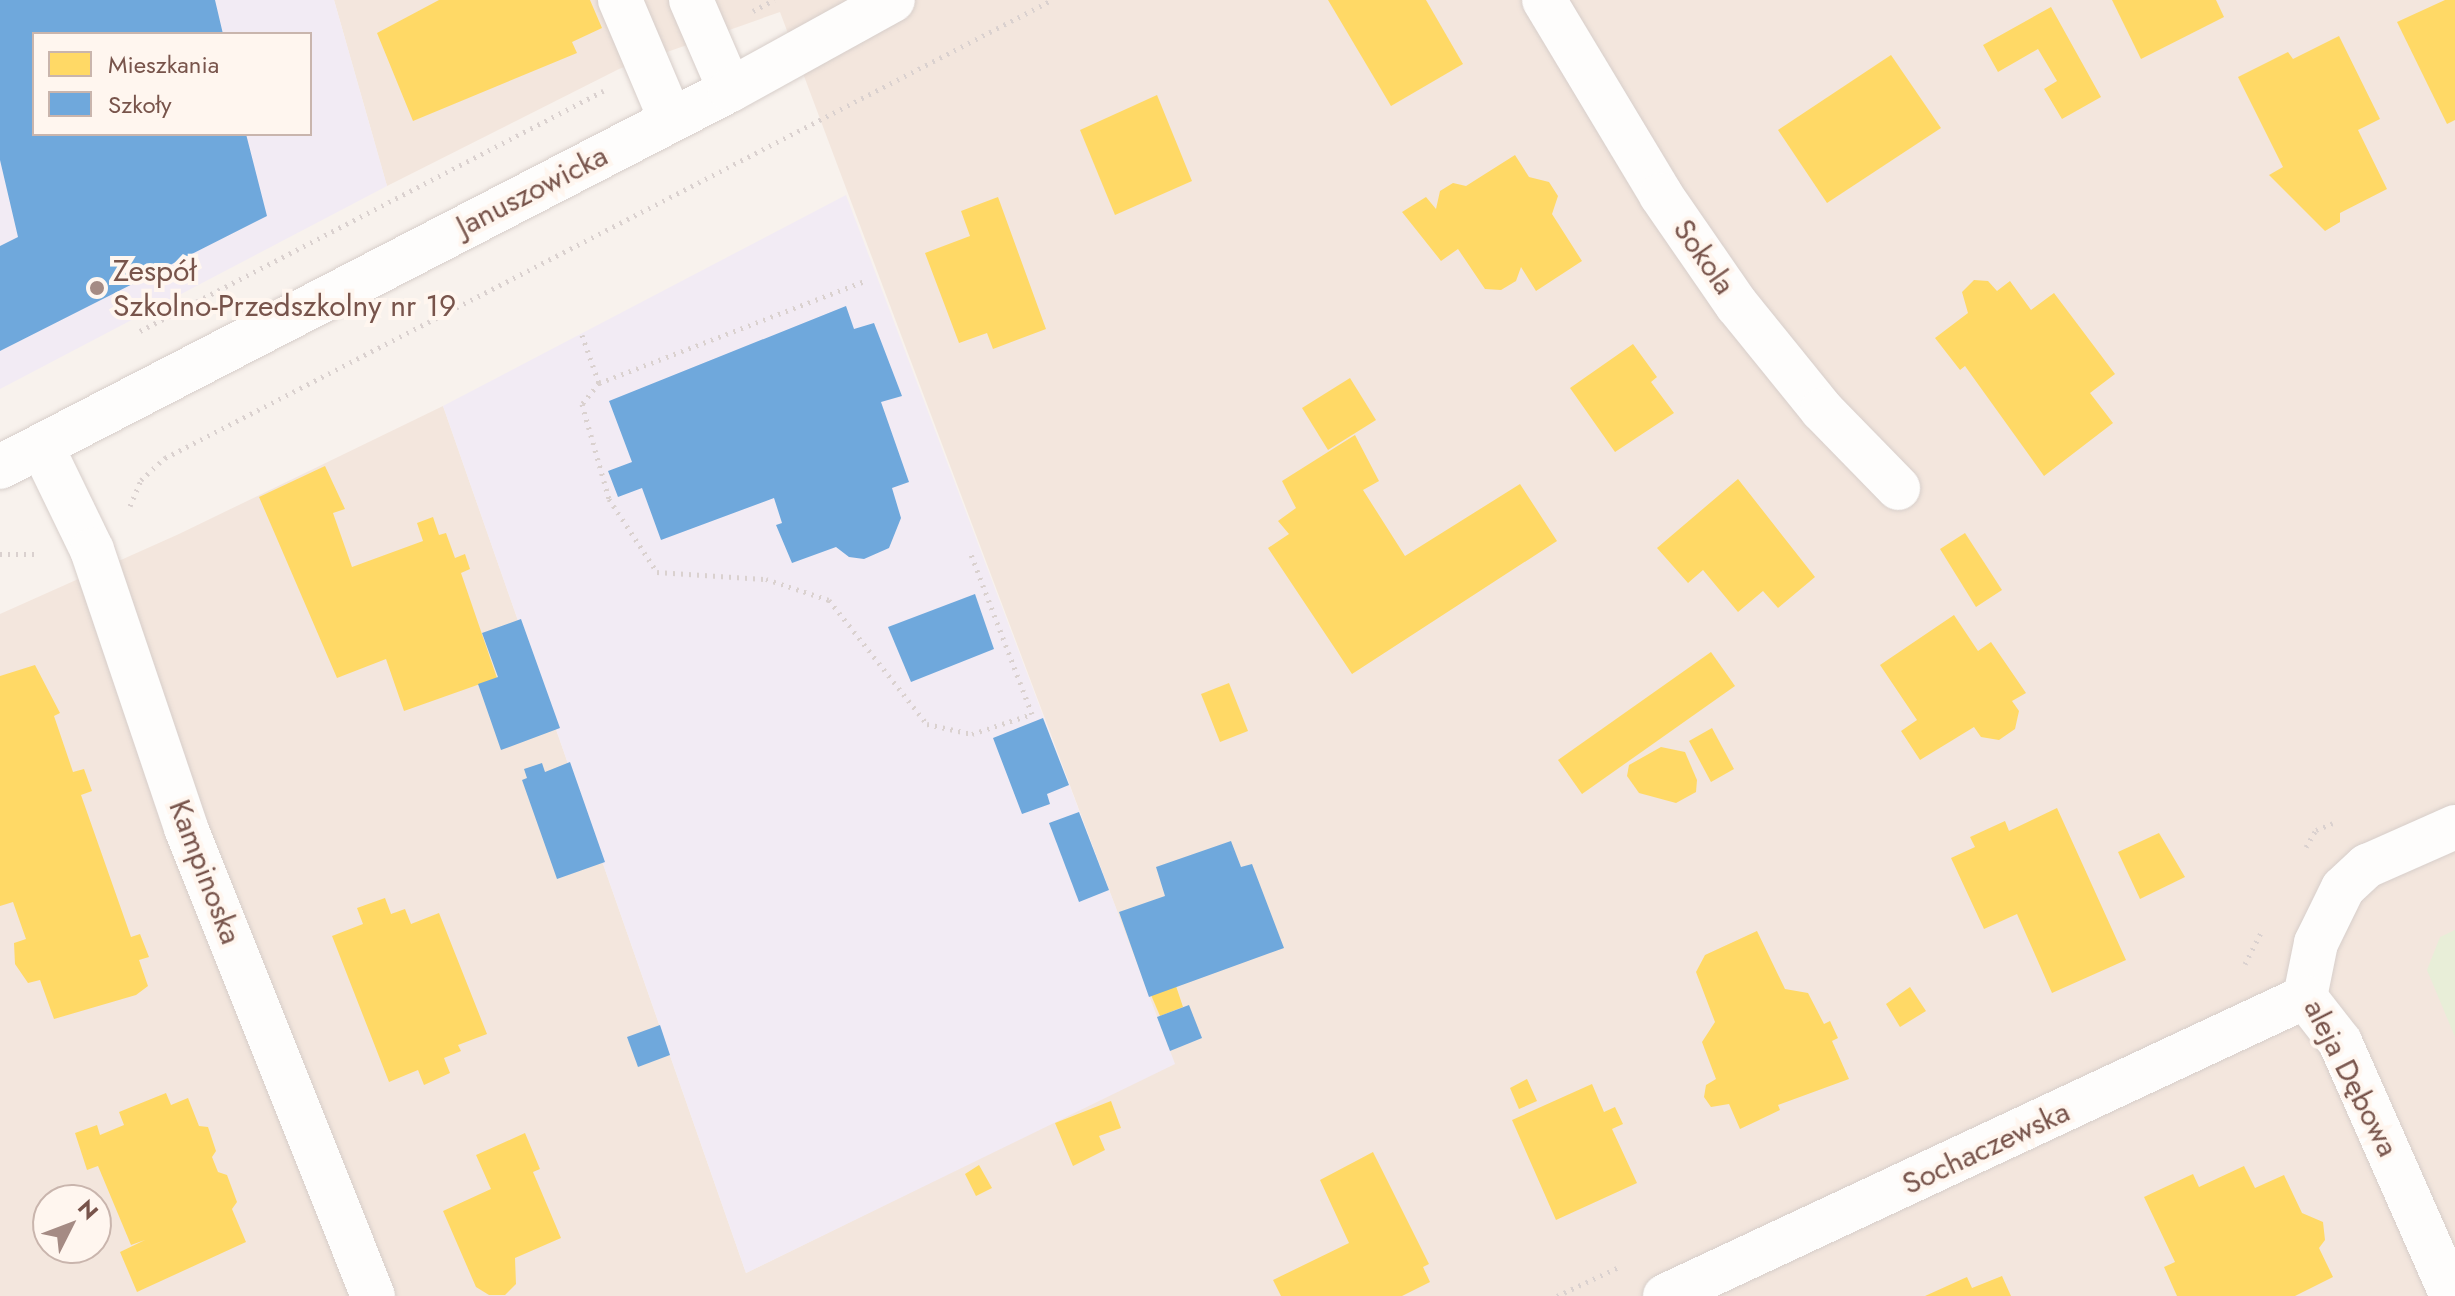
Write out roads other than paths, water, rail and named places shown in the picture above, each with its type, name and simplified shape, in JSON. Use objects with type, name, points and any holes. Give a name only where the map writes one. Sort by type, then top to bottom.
[{"type":"street","points":[[620,0],[671,120]]},
{"type":"street","name":"Januszowicka","points":[[0,467],[730,90],[893,0]]},
{"type":"street","name":"Sokola","points":[[1544,0],[1661,195],[1737,305],[1822,410],[1898,488]]},
{"type":"street","points":[[698,19],[730,90]]},
{"type":"street","name":"Kampinoska","points":[[42,447],[87,538],[186,828],[373,1296]]},
{"type":"street","name":"aleja Dębowa","points":[[2452,1296],[2340,1042],[2305,997],[2316,943],[2343,888],[2367,866],[2455,827]]},
{"type":"street","name":"Sochaczewska","points":[[1665,1296],[2305,997]]},
{"type":"place","name":"Zespół Szkolno-Przedszkolny nr 19","points":[[97,288]]}]
